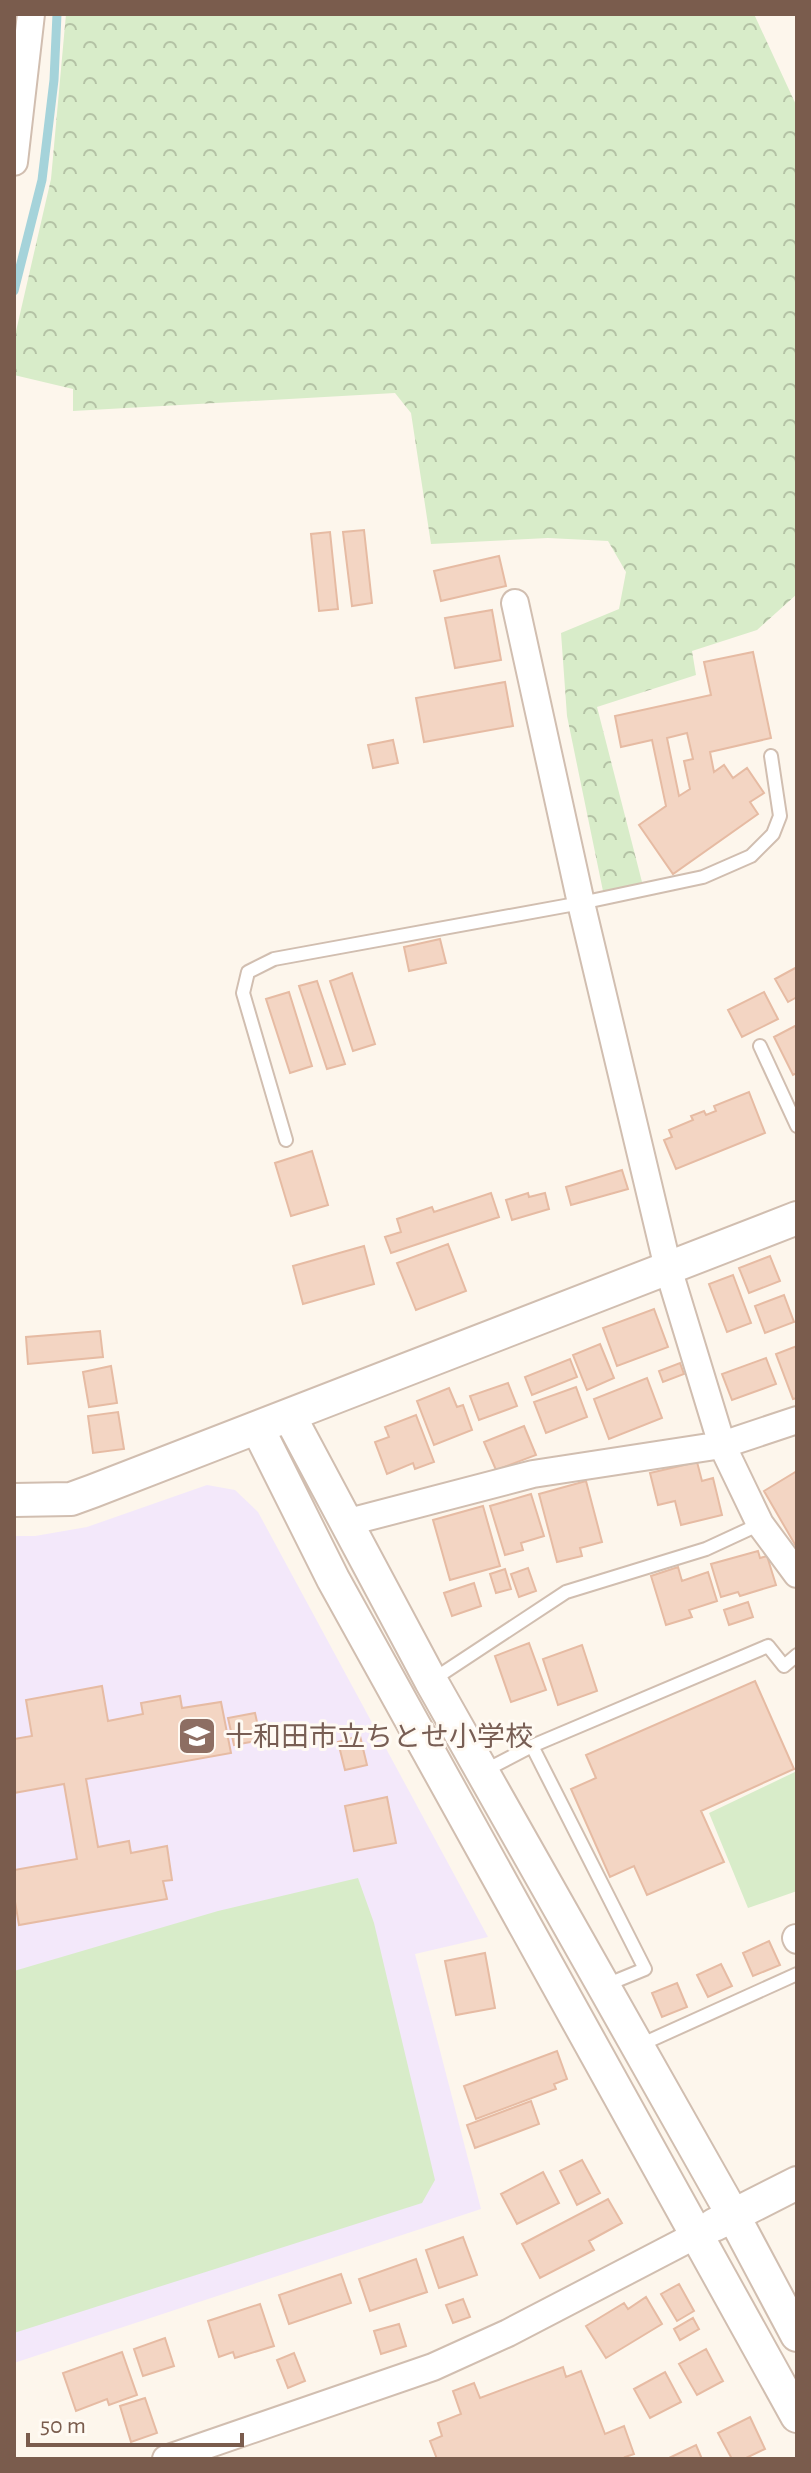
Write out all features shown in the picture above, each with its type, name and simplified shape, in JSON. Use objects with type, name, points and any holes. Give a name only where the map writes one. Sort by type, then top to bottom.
[{"type":"street","points":[[14,162],[19,84],[31,14]]},
{"type":"street","points":[[515,603],[581,903],[668,1268],[722,1445],[760,1524],[797,1574]]},
{"type":"street","points":[[14,1500],[71,1499],[290,1417],[797,1218]]},
{"type":"street","points":[[290,1417],[431,1681],[733,2215],[797,2335]]},
{"type":"street","points":[[345,1523],[533,1474],[722,1445],[797,1420]]},
{"type":"street","points":[[258,1429],[333,1579],[797,2416]]},
{"type":"street","points":[[166,2459],[433,2367],[508,2333],[797,2183]]},
{"type":"lane","points":[[286,1140],[243,993],[248,972],[274,959],[581,903],[703,877],[751,856],[773,834],[780,816],[771,756]]},
{"type":"lane","points":[[760,1046],[797,1126]]},
{"type":"lane","points":[[431,1681],[566,1592],[706,1549],[760,1524]]},
{"type":"lane","points":[[482,1772],[532,1746],[768,1646],[784,1666],[797,1655]]},
{"type":"lane","points":[[532,1746],[645,1969],[603,1986]]},
{"type":"lane","points":[[637,2046],[797,1974]]},
{"type":"shaded area","name":"十和田市立ちとせ小学校","points":[[207,1485],[235,1490],[258,1512],[488,1937],[415,1954],[481,2209],[14,2363],[14,1536],[35,1536],[87,1527]]},
{"type":"green space","points":[[66,14],[754,14],[797,107],[797,594],[757,630],[692,651],[696,675],[597,707],[642,882],[604,896],[567,716],[561,633],[619,609],[626,572],[608,541],[548,538],[431,544],[411,413],[395,393],[73,411],[73,389],[14,375],[14,340],[51,179]]},
{"type":"green space","points":[[797,1771],[797,1891],[748,1908],[709,1813]]},
{"type":"green space","points":[[358,1878],[374,1923],[435,2180],[422,2203],[14,2333],[14,1971],[218,1911]]},
{"type":"building","points":[[364,530],[372,603],[352,606],[343,532]]},
{"type":"building","points":[[330,532],[338,609],[319,611],[311,534]]},
{"type":"building","points":[[499,556],[506,586],[441,601],[434,571]]},
{"type":"building","points":[[492,610],[501,660],[455,668],[445,618]]},
{"type":"building","points":[[753,652],[771,738],[710,752],[714,772],[724,765],[733,778],[747,768],[764,793],[750,802],[758,814],[673,874],[639,825],[666,806],[652,740],[621,747],[615,716],[711,695],[704,662]],"holes":[[[687,733],[693,759],[684,761],[690,789],[679,796],[667,738]]]},
{"type":"building","points":[[505,682],[513,726],[424,742],[416,698]]},
{"type":"building","points":[[393,740],[398,763],[373,768],[368,745]]},
{"type":"building","points":[[440,939],[446,963],[409,971],[404,947]]},
{"type":"building","points":[[797,967],[797,997],[788,1002],[775,979]]},
{"type":"building","points":[[352,973],[375,1044],[353,1051],[330,981]]},
{"type":"building","points":[[317,981],[345,1064],[327,1069],[299,986]]},
{"type":"building","points":[[289,992],[312,1066],[290,1073],[266,999]]},
{"type":"building","points":[[764,992],[778,1019],[742,1037],[728,1010]]},
{"type":"building","points":[[797,1025],[797,1073],[793,1075],[774,1037]]},
{"type":"building","points":[[749,1092],[765,1133],[676,1169],[664,1140],[672,1137],[669,1130],[693,1120],[691,1116],[716,1111],[714,1106]]},
{"type":"building","points":[[312,1151],[328,1205],[291,1216],[275,1163]]},
{"type":"building","points":[[622,1170],[628,1189],[571,1205],[566,1187]]},
{"type":"building","points":[[491,1193],[499,1217],[391,1253],[385,1237],[401,1232],[397,1219],[432,1207],[434,1212]]},
{"type":"building","points":[[528,1193],[529,1197],[545,1193],[549,1209],[512,1220],[506,1200]]},
{"type":"building","points":[[448,1244],[466,1291],[416,1310],[397,1263]]},
{"type":"building","points":[[364,1246],[374,1284],[303,1304],[293,1266]]},
{"type":"building","points":[[770,1256],[780,1281],[749,1293],[739,1268]]},
{"type":"building","points":[[733,1275],[751,1323],[727,1332],[709,1284]]},
{"type":"building","points":[[784,1295],[794,1322],[765,1333],[755,1306]]},
{"type":"building","points":[[654,1309],[668,1347],[617,1366],[603,1328]]},
{"type":"building","points":[[100,1331],[103,1357],[28,1364],[26,1337]]},
{"type":"building","points":[[600,1344],[614,1378],[587,1390],[573,1355]]},
{"type":"building","points":[[797,1346],[797,1398],[793,1399],[776,1354]]},
{"type":"building","points":[[766,1358],[776,1384],[732,1400],[722,1374]]},
{"type":"building","points":[[570,1359],[577,1377],[532,1395],[525,1377]]},
{"type":"building","points":[[680,1363],[684,1374],[663,1382],[659,1371]]},
{"type":"building","points":[[111,1366],[117,1403],[89,1407],[83,1372]]},
{"type":"building","points":[[647,1378],[662,1418],[609,1439],[594,1399]]},
{"type":"building","points":[[508,1383],[517,1406],[479,1420],[470,1396]]},
{"type":"building","points":[[576,1387],[587,1417],[546,1433],[534,1402]]},
{"type":"building","points":[[449,1388],[457,1407],[463,1405],[472,1430],[434,1445],[417,1401]]},
{"type":"building","points":[[118,1412],[124,1449],[93,1453],[88,1416]]},
{"type":"building","points":[[416,1415],[434,1462],[415,1469],[413,1463],[387,1474],[375,1442],[389,1437],[385,1427]]},
{"type":"building","points":[[524,1426],[536,1455],[496,1470],[484,1442]]},
{"type":"building","points":[[697,1462],[702,1481],[713,1478],[722,1515],[681,1525],[675,1501],[658,1505],[650,1473]]},
{"type":"building","points":[[797,1471],[797,1548],[764,1491]]},
{"type":"building","points":[[586,1481],[602,1542],[580,1548],[582,1556],[557,1562],[539,1494]]},
{"type":"building","points":[[531,1494],[544,1536],[521,1543],[523,1550],[505,1555],[490,1506]]},
{"type":"building","points":[[483,1506],[500,1566],[450,1580],[433,1520]]},
{"type":"building","points":[[758,1551],[760,1558],[767,1556],[776,1585],[740,1596],[738,1592],[721,1597],[711,1564]]},
{"type":"building","points":[[678,1567],[682,1581],[708,1572],[717,1601],[689,1610],[692,1617],[666,1625],[651,1576]]},
{"type":"building","points":[[528,1568],[536,1591],[519,1597],[511,1574]]},
{"type":"building","points":[[505,1569],[511,1589],[496,1593],[490,1574]]},
{"type":"building","points":[[474,1583],[481,1606],[452,1616],[444,1593]]},
{"type":"building","points":[[748,1602],[753,1617],[729,1625],[724,1610]]},
{"type":"building","points":[[529,1643],[546,1690],[511,1702],[495,1656]]},
{"type":"building","points":[[582,1645],[597,1691],[558,1705],[543,1659]]},
{"type":"building","points":[[755,1681],[794,1769],[701,1811],[724,1862],[647,1895],[634,1866],[610,1877],[571,1789],[596,1778],[586,1755]]},
{"type":"building","points":[[102,1686],[108,1721],[143,1714],[141,1703],[180,1696],[182,1708],[221,1702],[231,1753],[86,1779],[98,1847],[129,1841],[131,1853],[167,1846],[172,1880],[163,1881],[167,1899],[19,1925],[14,1870],[77,1859],[64,1784],[14,1793],[14,1739],[32,1736],[26,1700]]},
{"type":"building","points":[[255,1713],[261,1740],[234,1745],[228,1718]]},
{"type":"building","points":[[360,1736],[367,1765],[345,1770],[338,1742]]},
{"type":"building","points":[[387,1797],[396,1843],[354,1851],[345,1806]]},
{"type":"building","points":[[769,1941],[780,1965],[753,1976],[743,1953]]},
{"type":"building","points":[[485,1953],[495,2008],[456,2015],[445,1961]]},
{"type":"building","points":[[721,1964],[732,1986],[708,1997],[697,1975]]},
{"type":"building","points":[[677,1983],[687,2007],[662,2017],[652,1993]]},
{"type":"building","points":[[557,2051],[567,2079],[554,2084],[556,2089],[476,2119],[464,2086]]},
{"type":"building","points":[[531,2101],[539,2124],[475,2148],[467,2125]]},
{"type":"building","points":[[582,2160],[600,2193],[577,2205],[560,2171]]},
{"type":"building","points":[[543,2172],[559,2203],[517,2224],[501,2194]]},
{"type":"building","points":[[608,2199],[622,2223],[589,2241],[594,2250],[540,2278],[522,2244]]},
{"type":"building","points":[[463,2237],[477,2275],[439,2288],[426,2250]]},
{"type":"building","points":[[416,2259],[427,2292],[370,2311],[359,2279]]},
{"type":"building","points":[[341,2274],[351,2303],[289,2324],[279,2295]]},
{"type":"building","points":[[679,2284],[694,2311],[677,2321],[661,2294]]},
{"type":"building","points":[[646,2297],[662,2324],[606,2358],[586,2326],[624,2303],[628,2309]]},
{"type":"building","points":[[463,2299],[470,2317],[453,2323],[446,2305]]},
{"type":"building","points":[[260,2304],[274,2346],[235,2358],[233,2352],[219,2357],[208,2321]]},
{"type":"building","points":[[693,2318],[699,2329],[680,2340],[674,2329]]},
{"type":"building","points":[[399,2324],[406,2346],[381,2354],[374,2331]]},
{"type":"building","points":[[165,2338],[174,2366],[143,2376],[134,2349]]},
{"type":"building","points":[[706,2349],[723,2381],[697,2395],[679,2364]]},
{"type":"building","points":[[122,2352],[137,2395],[109,2405],[107,2399],[76,2411],[63,2373]]},
{"type":"building","points":[[294,2353],[305,2381],[288,2388],[277,2360]]},
{"type":"building","points":[[563,2367],[566,2377],[581,2371],[605,2434],[624,2426],[634,2454],[626,2459],[437,2459],[430,2441],[442,2436],[438,2423],[461,2414],[453,2391],[474,2383],[480,2398]]},
{"type":"building","points":[[665,2372],[681,2402],[650,2418],[634,2389]]},
{"type":"building","points":[[145,2398],[157,2433],[131,2442],[120,2406]]},
{"type":"building","points":[[750,2417],[765,2449],[744,2459],[732,2459],[718,2433]]},
{"type":"building","points":[[696,2445],[702,2459],[667,2459]]},
{"type":"waterway","points":[[14,291],[42,180],[54,80],[57,14]]},
{"type":"place","name":"十和田市立ちとせ小学校","points":[[197,1736]]}]
